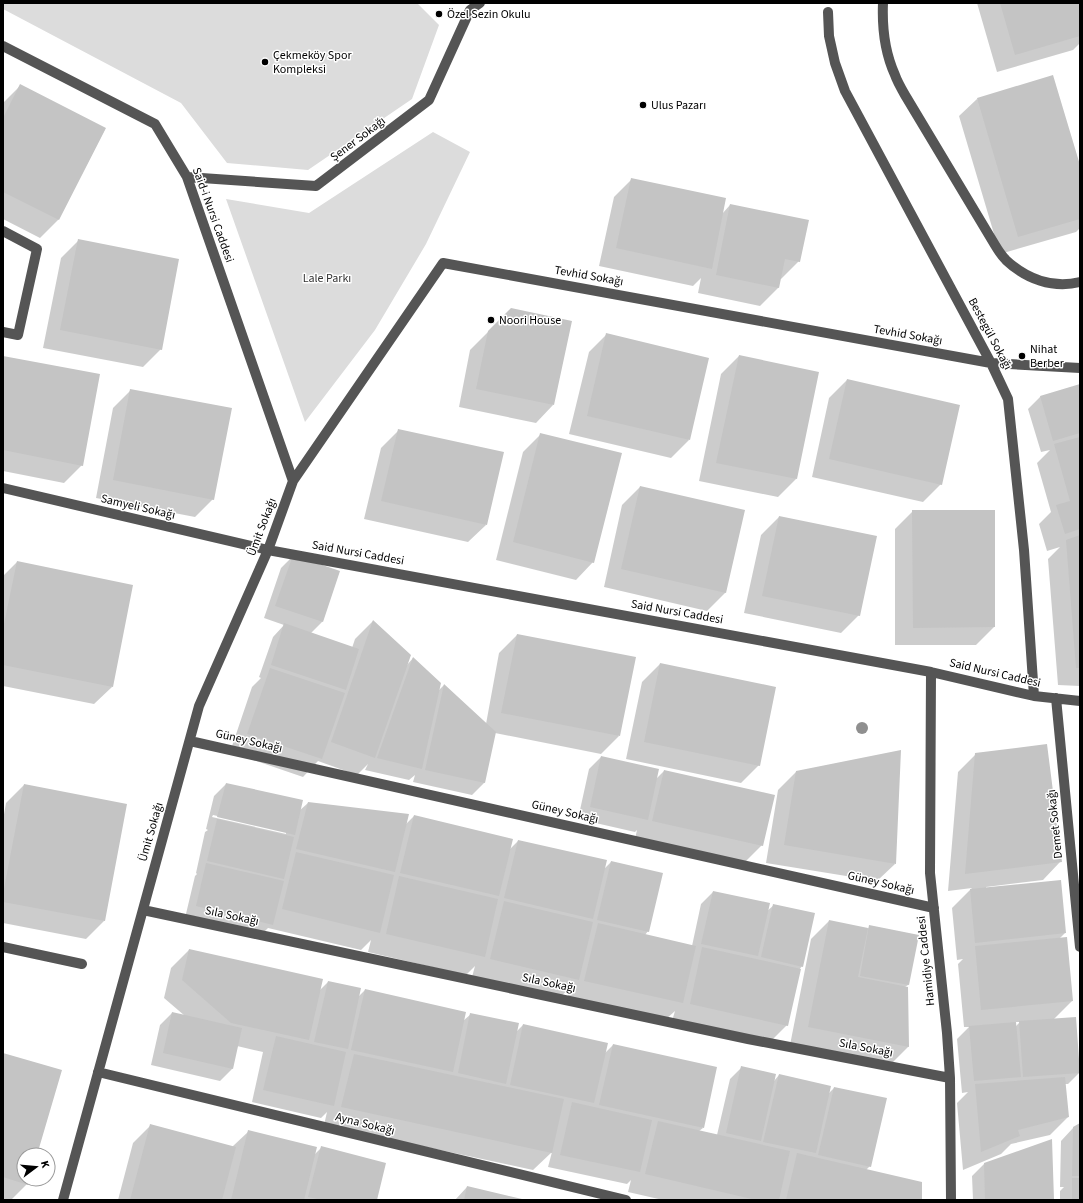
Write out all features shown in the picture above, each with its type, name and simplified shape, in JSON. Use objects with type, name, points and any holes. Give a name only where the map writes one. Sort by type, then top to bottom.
[{"type":"street","name":"Şener Sokağı","points":[[187,176],[316,186],[429,100],[470,10],[480,3]]},
{"type":"street","points":[[884,3],[884,31],[894,75],[995,245],[1005,259],[1018,270],[1032,278],[1051,284],[1070,285],[1080,282]]},
{"type":"street","name":"Bestegül Sokağı","points":[[828,12],[829,36],[835,63],[845,91],[991,363],[1008,398],[1024,550],[1034,696]]},
{"type":"street","name":"Said-i Nursi Caddesi","points":[[3,46],[155,124],[187,176],[293,481]]},
{"type":"street","points":[[3,232],[36,249],[18,335],[3,332]]},
{"type":"street","name":"Tevhid Sokağı","points":[[293,481],[443,263],[991,363]]},
{"type":"street","points":[[991,363],[1080,368]]},
{"type":"street","name":"Ümit Sokağı","points":[[63,1200],[199,706],[268,550],[293,481]]},
{"type":"street","name":"Samyeli Sokağı","points":[[3,488],[268,550]]},
{"type":"street","name":"Said Nursi Caddesi","points":[[268,550],[931,672],[1034,696],[1080,702]]},
{"type":"street","name":"Hamidiye Caddesi","points":[[931,672],[930,873],[947,1033],[950,1078],[951,1200]]},
{"type":"street","name":"Demet Sokağı","points":[[1056,698],[1080,947]]},
{"type":"street","name":"Güney Sokağı","points":[[190,741],[934,908]]},
{"type":"street","name":"Sıla Sokağı","points":[[143,910],[748,1039],[950,1078]]},
{"type":"street","points":[[3,947],[82,964]]},
{"type":"street","name":"Ayna Sokağı","points":[[98,1072],[626,1200]]},
{"type":"green space","name":"Çekmeköy Spor Kompleksi","points":[[3,3],[417,3],[439,25],[412,99],[308,170],[227,163],[181,103],[3,9]]},
{"type":"green space","name":"Lale Parkı","points":[[433,132],[470,152],[426,244],[375,330],[305,422],[226,199],[309,213]]},
{"type":"building","points":[[1000,3],[1080,3],[1080,36],[1015,55]]},
{"type":"building","points":[[1053,75],[1080,165],[1080,219],[1018,237],[977,98]]},
{"type":"building","points":[[20,84],[106,128],[59,220],[3,192],[3,118]]},
{"type":"building","points":[[631,178],[726,198],[712,269],[616,248]]},
{"type":"building","points":[[730,204],[809,220],[800,262],[785,259],[779,288],[716,275]]},
{"type":"building","points":[[78,239],[179,259],[162,350],[60,330]]},
{"type":"building","points":[[511,308],[572,321],[554,405],[476,389],[488,331]]},
{"type":"building","points":[[606,333],[709,358],[690,440],[587,416]]},
{"type":"building","points":[[739,355],[819,372],[797,479],[716,463]]},
{"type":"building","points":[[3,356],[100,374],[83,466],[3,450]]},
{"type":"building","points":[[847,379],[960,405],[942,485],[829,459]]},
{"type":"building","points":[[1080,384],[1080,433],[1053,441],[1040,396]]},
{"type":"building","points":[[130,389],[232,408],[214,500],[113,480]]},
{"type":"building","points":[[398,429],[504,452],[487,525],[381,501]]},
{"type":"building","points":[[540,433],[622,453],[594,563],[513,542]]},
{"type":"building","points":[[1080,437],[1080,529],[1065,534],[1056,505],[1070,501],[1054,444]]},
{"type":"building","points":[[640,486],[745,510],[726,593],[621,569]]},
{"type":"building","points":[[912,510],[995,510],[995,627],[913,628]]},
{"type":"building","points":[[779,516],[877,536],[860,616],[762,596]]},
{"type":"building","points":[[1080,535],[1080,668],[1076,668],[1066,540]]},
{"type":"building","points":[[293,555],[340,571],[323,622],[275,606]]},
{"type":"building","points":[[17,561],[133,585],[113,687],[3,665],[3,629]]},
{"type":"building","points":[[373,620],[411,655],[375,758],[331,742]]},
{"type":"building","points":[[284,623],[359,649],[346,690],[271,665]]},
{"type":"building","points":[[517,634],[636,657],[620,736],[501,713]]},
{"type":"building","points":[[413,657],[441,683],[422,769],[377,758]]},
{"type":"building","points":[[660,663],[776,687],[760,766],[644,742]]},
{"type":"building","points":[[270,668],[345,693],[322,759],[247,734]]},
{"type":"building","points":[[444,684],[496,732],[485,783],[425,770]]},
{"type":"building","points":[[1047,744],[1062,862],[965,874],[975,753]]},
{"type":"building","points":[[901,750],[896,864],[784,845],[796,771]]},
{"type":"building","points":[[601,756],[659,769],[648,820],[590,807]]},
{"type":"building","points":[[664,770],[775,795],[763,846],[652,821]]},
{"type":"building","points":[[226,783],[303,800],[295,835],[217,817]]},
{"type":"building","points":[[24,784],[127,804],[105,921],[3,902],[3,894]]},
{"type":"building","points":[[308,802],[409,814],[395,872],[296,849]]},
{"type":"building","points":[[414,815],[513,839],[499,896],[400,873]]},
{"type":"building","points":[[217,819],[294,837],[284,879],[207,861]]},
{"type":"building","points":[[518,840],[607,860],[593,919],[504,898]]},
{"type":"building","points":[[296,852],[394,875],[380,933],[282,909]]},
{"type":"building","points":[[611,861],[663,873],[649,932],[597,920]]},
{"type":"building","points":[[206,863],[284,881],[273,925],[196,906]]},
{"type":"building","points":[[399,876],[498,899],[485,957],[386,934]]},
{"type":"building","points":[[1061,880],[1066,933],[975,943],[970,889]]},
{"type":"building","points":[[713,891],[770,903],[758,956],[701,944]]},
{"type":"building","points":[[504,901],[593,922],[579,980],[490,959]]},
{"type":"building","points":[[773,904],[815,913],[803,967],[761,957]]},
{"type":"building","points":[[829,920],[868,928],[858,977],[908,987],[909,1047],[808,1027]]},
{"type":"building","points":[[598,923],[696,946],[683,1003],[584,981]]},
{"type":"building","points":[[869,925],[919,935],[909,985],[860,976]]},
{"type":"building","points":[[1067,937],[1073,1001],[981,1010],[975,946]]},
{"type":"building","points":[[702,947],[801,969],[788,1026],[690,1004]]},
{"type":"building","points":[[189,949],[323,979],[309,1040],[231,1023],[182,980]]},
{"type":"building","points":[[328,981],[361,988],[348,1049],[314,1042]]},
{"type":"building","points":[[365,989],[466,1012],[453,1072],[351,1050]]},
{"type":"building","points":[[172,1012],[242,1028],[233,1069],[163,1053]]},
{"type":"building","points":[[470,1013],[519,1023],[506,1084],[458,1073]]},
{"type":"building","points":[[1076,1017],[1080,1073],[1023,1077],[1019,1021]]},
{"type":"building","points":[[1016,1022],[1021,1077],[974,1081],[969,1026]]},
{"type":"building","points":[[523,1024],[608,1043],[594,1103],[510,1085]]},
{"type":"building","points":[[276,1036],[346,1052],[334,1106],[263,1090]]},
{"type":"building","points":[[613,1044],[717,1067],[704,1128],[599,1105]]},
{"type":"building","points":[[3,1053],[62,1070],[39,1147],[16,1147],[16,1181],[3,1177]]},
{"type":"building","points":[[354,1054],[564,1099],[552,1153],[341,1107]]},
{"type":"building","points":[[741,1066],[776,1074],[761,1141],[726,1133]]},
{"type":"building","points":[[779,1074],[831,1086],[816,1153],[763,1142]]},
{"type":"building","points":[[1065,1077],[1069,1117],[1018,1130],[1020,1136],[981,1152],[975,1084]]},
{"type":"building","points":[[834,1087],[887,1098],[871,1167],[818,1155]]},
{"type":"building","points":[[572,1102],[652,1120],[640,1172],[560,1155]]},
{"type":"building","points":[[658,1121],[790,1151],[779,1200],[756,1200],[645,1174]]},
{"type":"building","points":[[1080,1123],[1080,1176],[1072,1176],[1073,1127]]},
{"type":"building","points":[[150,1124],[236,1147],[222,1200],[130,1200]]},
{"type":"building","points":[[248,1130],[317,1147],[304,1200],[231,1200]]},
{"type":"building","points":[[1052,1139],[1054,1200],[985,1200],[984,1163]]},
{"type":"building","points":[[321,1146],[386,1163],[377,1200],[322,1200],[308,1197]]},
{"type":"building","points":[[797,1153],[922,1182],[922,1200],[786,1200]]},
{"type":"building","points":[[1072,1178],[1080,1178],[1080,1200],[1072,1200]]},
{"type":"building","points":[[467,1186],[522,1199],[464,1200]]},
{"type":"place","name":"Özel Sezin Okulu","points":[[439,14]]},
{"type":"place","name":"Çekmeköy Spor Kompleksi","points":[[265,62]]},
{"type":"place","name":"Ulus Pazarı","points":[[643,105]]},
{"type":"place","name":"Noori House","points":[[491,320]]},
{"type":"place","name":"Nihat Berber","points":[[1022,356]]}]
